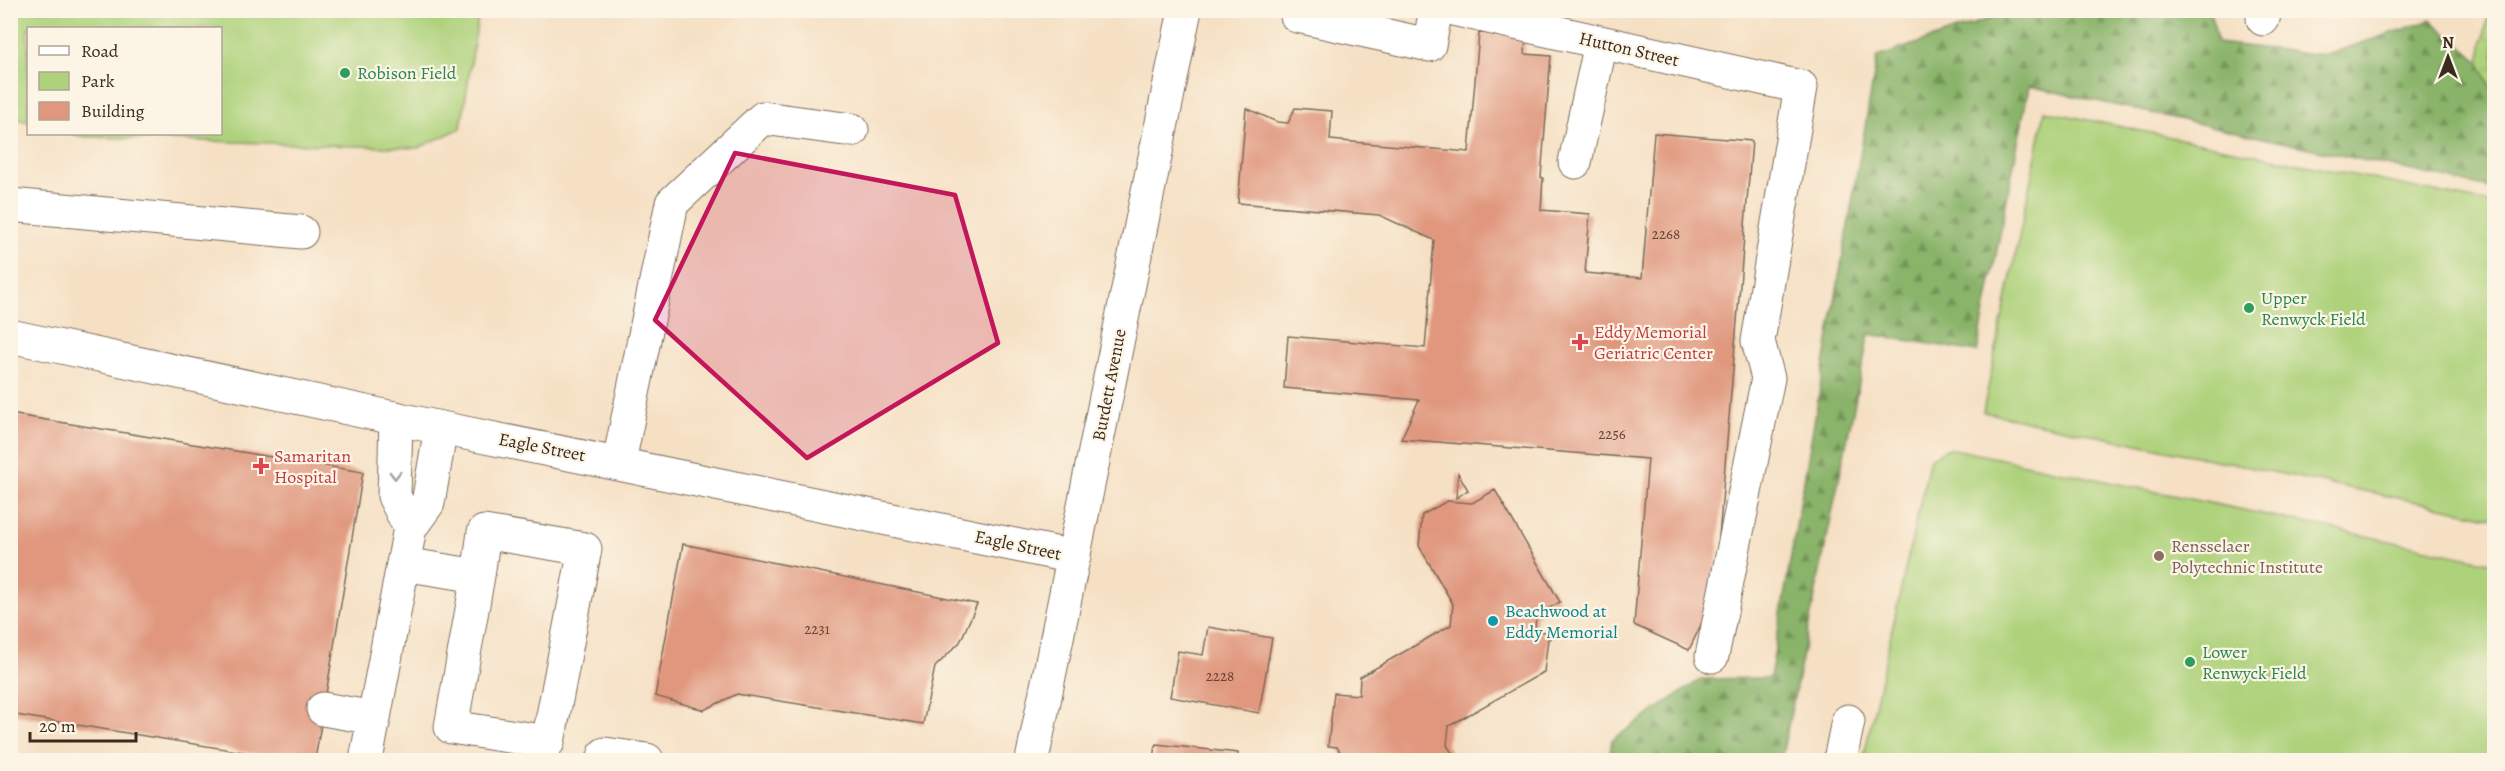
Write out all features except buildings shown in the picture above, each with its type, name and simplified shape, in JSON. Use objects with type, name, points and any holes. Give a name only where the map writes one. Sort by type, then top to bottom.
[{"type":"street","name":"Burdett Avenue","points":[[1032,760],[1185,10]]},
{"type":"street","points":[[1298,10],[1297,16],[1429,45],[1436,10]]},
{"type":"street","name":"Hutton Street","points":[[1457,10],[1801,87],[1758,341],[1768,378],[1712,656]]},
{"type":"street","points":[[1575,162],[1601,43]]},
{"type":"street","points":[[619,462],[672,203],[763,118],[852,130]]},
{"type":"street","points":[[10,205],[301,232]]},
{"type":"street","name":"Eagle Street","points":[[10,336],[441,428],[619,462],[1074,557]]},
{"type":"street","points":[[396,418],[394,496],[410,528]]},
{"type":"street","points":[[366,760],[410,528],[428,503],[441,428]]},
{"type":"street","points":[[484,532],[585,549],[548,742],[451,727],[478,576],[484,532]]},
{"type":"street","points":[[403,564],[478,576]]},
{"type":"street","points":[[323,709],[374,718]]},
{"type":"street","points":[[1840,760],[1848,722]]},
{"type":"street","points":[[603,760],[605,754],[647,760]]},
{"type":"highlighted area","points":[[735,153],[955,195],[998,343],[807,458],[655,320]]},
{"type":"green space","name":"Robison Field","points":[[11,10],[479,11],[461,128],[418,148],[76,135],[222,135],[222,27],[27,27],[27,122],[11,117]]},
{"type":"green space","points":[[2211,10],[2217,43],[2325,55],[2431,20],[2479,62],[2494,94],[2494,177],[2489,188],[2029,86],[1977,352],[1869,334],[1781,760],[1609,760],[1612,740],[1701,679],[1770,678],[1877,57],[1989,19],[1995,11]]},
{"type":"green space","points":[[2489,11],[2494,11],[2494,94],[2479,62]]},
{"type":"green space","name":"Upper Renwyck Field","points":[[2045,111],[2494,204],[2494,518],[1983,412]]},
{"type":"green space","name":"Lower Renwyck Field","points":[[1949,448],[2494,563],[2494,760],[1863,760],[1930,458]]},
{"type":"place","name":"Robison Field","points":[[345,73]]},
{"type":"place","name":"Upper Renwyck Field","points":[[2249,308]]},
{"type":"place","name":"Eddy Memorial Geriatric Center","points":[[1580,342]]},
{"type":"place","name":"Samaritan Hospital","points":[[261,466]]},
{"type":"place","name":"Rensselaer Polytechnic Institute","points":[[2159,556]]},
{"type":"place","name":"Beachwood at Eddy Memorial","points":[[1493,621]]},
{"type":"place","name":"Lower Renwyck Field","points":[[2190,662]]}]
